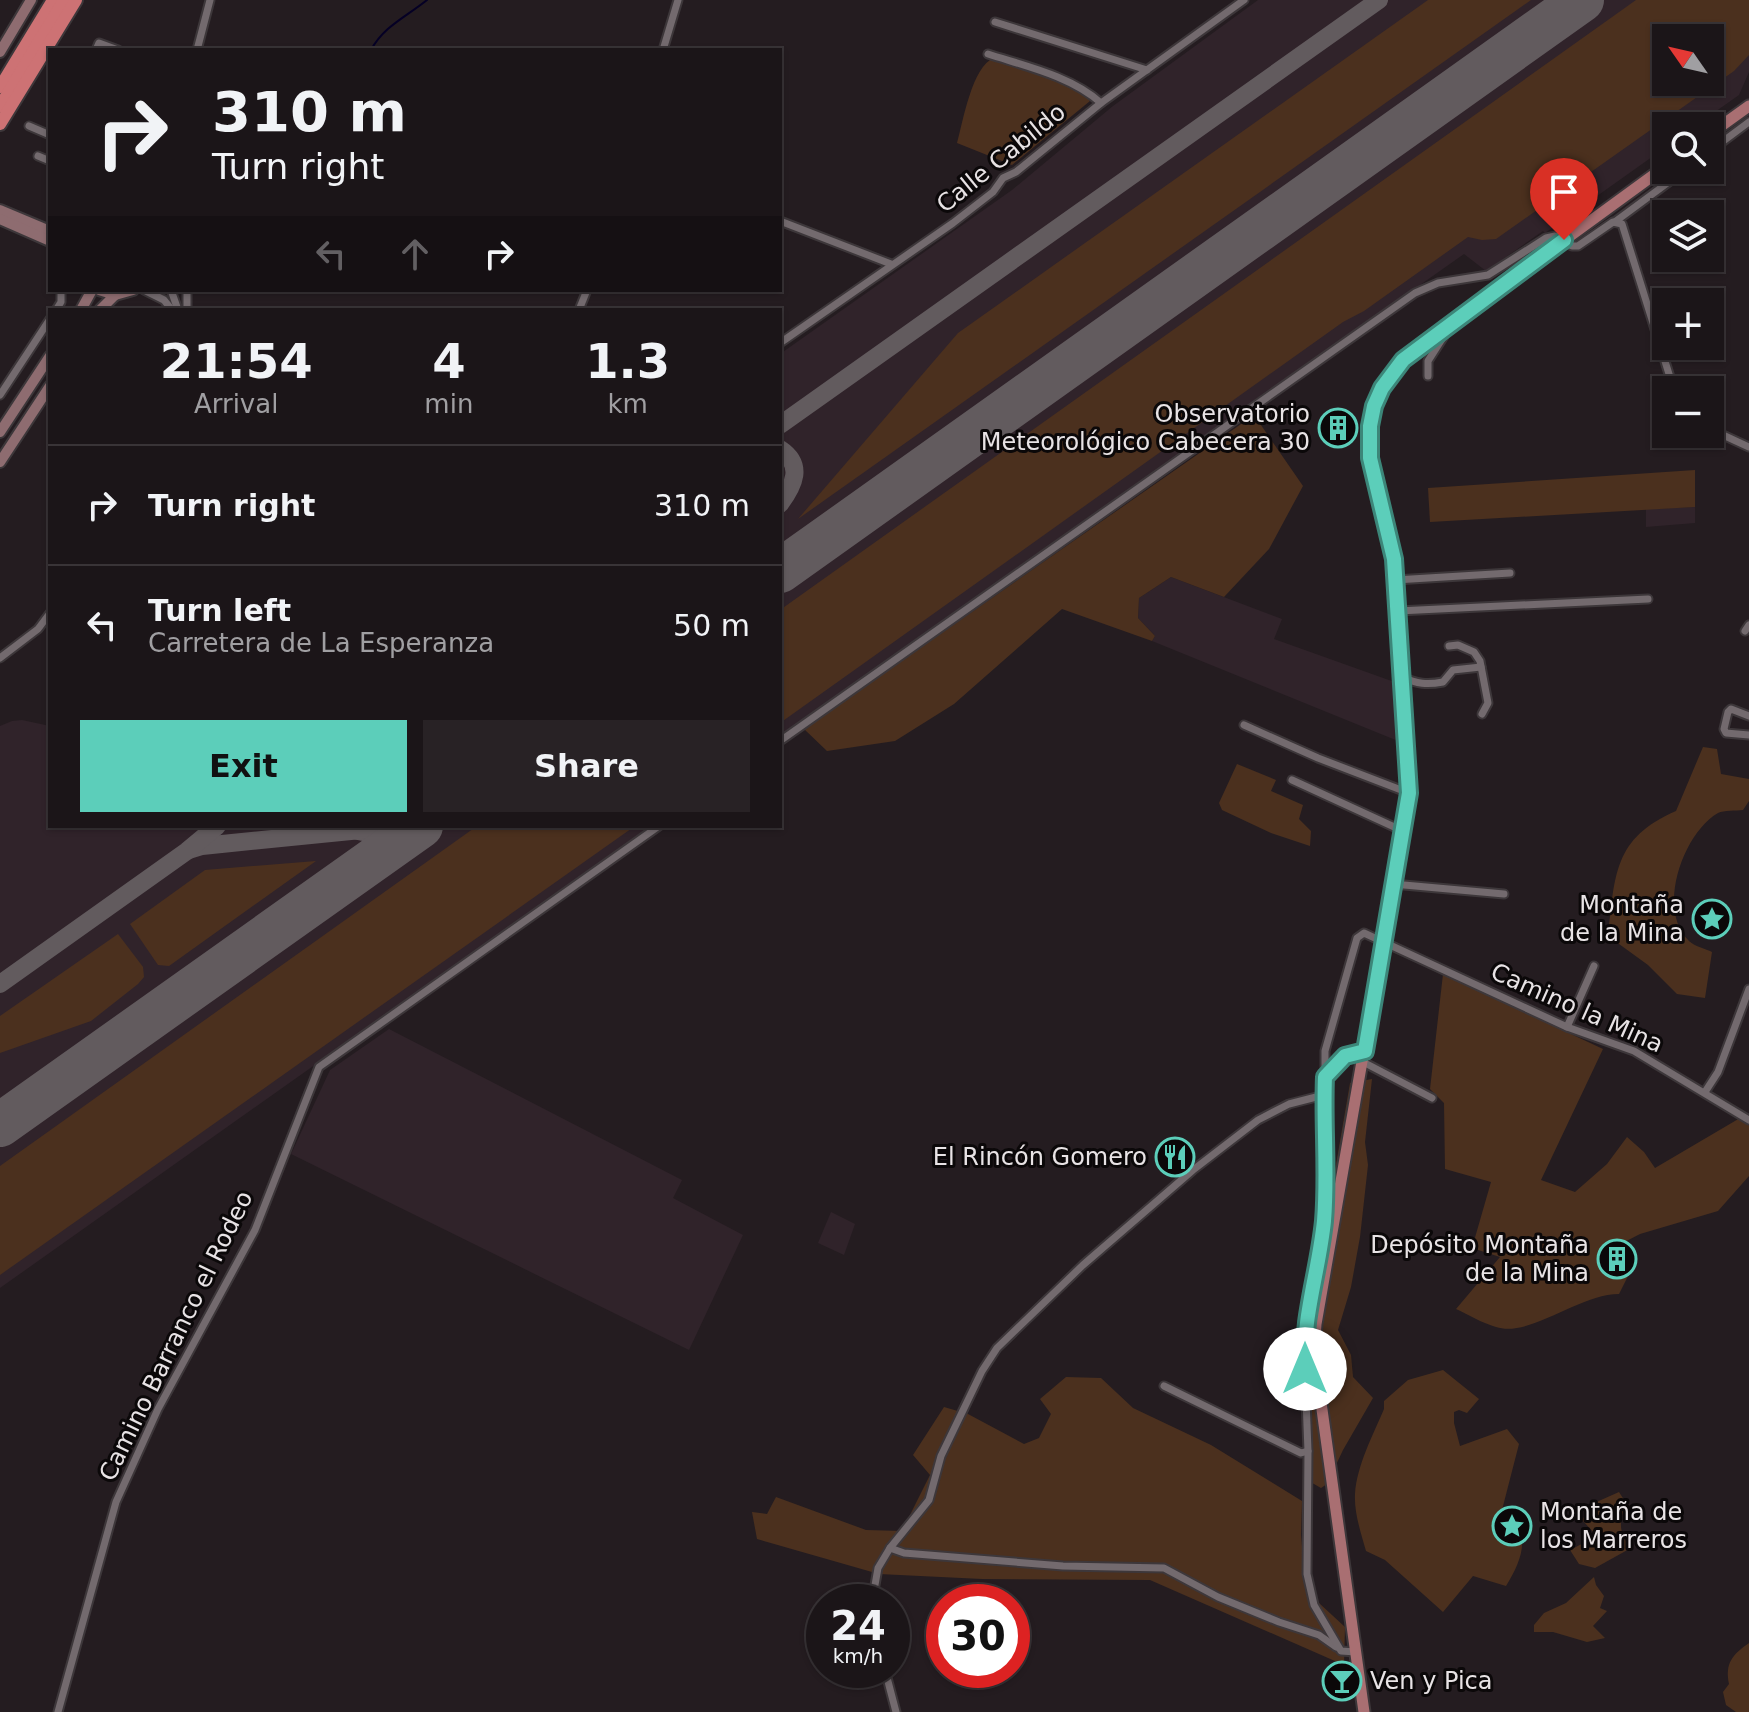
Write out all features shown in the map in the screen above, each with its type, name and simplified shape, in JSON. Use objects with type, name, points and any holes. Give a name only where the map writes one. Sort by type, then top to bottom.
[{"type":"highway","points":[[0,71],[45,0]]},
{"type":"highway","points":[[0,87],[53,0]]},
{"type":"highway","points":[[0,106],[64,0]]},
{"type":"highway","points":[[0,124],[76,0]]},
{"type":"main road","points":[[0,52],[28,1]]},
{"type":"main road","points":[[1724,124],[1749,106]]},
{"type":"main road","points":[[1364,1712],[1314,1352],[1316,1324],[1409,793],[1395,580],[1391,545],[1370,458],[1370,426],[1376,398],[1403,360],[1652,176]]},
{"type":"main road","points":[[0,210],[48,230]]},
{"type":"main road","points":[[0,219],[48,240]]},
{"type":"main road","points":[[105,292],[115,295]]},
{"type":"main road","points":[[102,308],[115,295],[126,292]]},
{"type":"main road","points":[[0,432],[48,359]]},
{"type":"main road","points":[[0,462],[48,389]]},
{"type":"street","points":[[198,48],[210,0]]},
{"type":"street","points":[[664,48],[678,0]]},
{"type":"street","name":"Calle Cabildo","points":[[782,342],[953,223],[993,192],[1003,178],[1016,172],[1101,103],[1244,0]]},
{"type":"street","points":[[995,22],[1147,70]]},
{"type":"street","points":[[988,54],[1053,76],[1101,103]]},
{"type":"street","points":[[1724,141],[1749,122]]},
{"type":"street","points":[[29,126],[48,134]]},
{"type":"street","points":[[38,156],[48,160]]},
{"type":"street","points":[[782,740],[1415,293],[1438,283],[1488,275],[1546,238],[1555,236],[1578,246],[1666,184]]},
{"type":"street","points":[[1616,221],[1624,227],[1669,376]]},
{"type":"street","points":[[782,222],[891,264]]},
{"type":"street","points":[[148,292],[164,300],[170,308]]},
{"type":"street","points":[[0,395],[48,322]]},
{"type":"street","points":[[1428,376],[1428,361],[1444,336],[1442,329]]},
{"type":"street","points":[[1724,435],[1749,447]]},
{"type":"street","points":[[1395,580],[1510,573]]},
{"type":"street","points":[[1398,611],[1648,599]]},
{"type":"street","points":[[0,658],[38,629],[48,616]]},
{"type":"street","points":[[1449,646],[1458,645],[1474,652],[1481,667],[1488,703],[1482,714]]},
{"type":"street","points":[[1402,677],[1425,685],[1443,682],[1453,670],[1481,667]]},
{"type":"street","points":[[1749,716],[1731,709],[1724,729],[1731,734],[1749,735]]},
{"type":"street","points":[[1244,725],[1409,793]]},
{"type":"street","points":[[1292,780],[1403,831]]},
{"type":"street","name":"Camino Barranco el Rodeo","points":[[58,1712],[116,1502],[158,1409],[255,1230],[315,1073],[323,1062],[656,828]]},
{"type":"street","points":[[1393,884],[1504,894]]},
{"type":"street","points":[[1341,1651],[1314,1605],[1310,1589],[1306,1534],[1305,1324],[1319,1257],[1325,1204],[1325,1051],[1357,938],[1364,933],[1383,942]]},
{"type":"street","name":"Camino la Mina","points":[[1383,942],[1567,1027],[1634,1051],[1749,1120]]},
{"type":"street","points":[[1567,1027],[1594,966]]},
{"type":"street","points":[[1705,1092],[1718,1072],[1749,989]]},
{"type":"street","points":[[1325,1077],[1345,1056],[1364,1056],[1432,1098]]},
{"type":"street","points":[[874,1584],[890,1548],[929,1500],[941,1456],[982,1371],[997,1348],[1083,1265],[1193,1170],[1258,1120],[1289,1104],[1324,1095]]},
{"type":"street","points":[[1164,1386],[1301,1453],[1308,1451]]},
{"type":"street","points":[[890,1548],[904,1553],[1063,1566],[1164,1568],[1218,1597],[1319,1635],[1341,1651],[1356,1652]]},
{"type":"street","points":[[890,1688],[896,1712]]},
{"type":"shaded area","points":[[1258,0],[1749,0],[1749,72],[1739,95],[1715,112],[1652,112],[1652,157],[1486,271],[1464,254],[782,735],[782,353],[1012,190],[1113,106]]},
{"type":"shaded area","points":[[1428,0],[1531,0],[798,519],[958,333]]},
{"type":"shaded area","points":[[1636,0],[1749,0],[1749,55],[1734,71],[1724,78],[1724,24],[1652,24],[1652,96],[1699,96],[1676,112],[1652,112],[1652,129],[1496,239],[1468,237],[1364,311],[1343,322],[782,722],[782,609]]},
{"type":"shaded area","points":[[994,58],[1059,81],[1090,101],[1012,165],[957,143],[974,83],[986,63]]},
{"type":"shaded area","points":[[1254,415],[1303,486],[1269,549],[1224,597],[1171,577],[1139,598],[1138,618],[1155,636],[1152,641],[1062,609],[954,704],[895,741],[827,751],[804,729]]},
{"type":"shaded area","points":[[1695,470],[1695,507],[1430,522],[1428,488]]},
{"type":"shaded area","points":[[1695,507],[1695,523],[1646,527],[1646,509]]},
{"type":"shaded area","points":[[1171,577],[1282,619],[1274,639],[1400,684],[1398,741],[1152,641],[1155,636],[1138,618],[1139,598]]},
{"type":"shaded area","points":[[12,721],[48,726],[48,828],[649,828],[0,1288],[0,726]]},
{"type":"shaded area","points":[[1703,747],[1717,749],[1721,774],[1749,779],[1749,801],[1743,810],[1718,813],[1694,837],[1678,873],[1674,892],[1679,927],[1691,943],[1712,952],[1705,998],[1677,994],[1648,965],[1608,936],[1621,861],[1640,833],[1676,811]]},
{"type":"shaded area","points":[[1237,764],[1276,780],[1271,791],[1303,805],[1299,819],[1311,831],[1310,846],[1271,833],[1222,810],[1219,803]]},
{"type":"shaded area","points":[[474,828],[632,828],[0,1275],[0,1166]]},
{"type":"shaded area","points":[[316,861],[169,966],[158,965],[130,924],[205,870]]},
{"type":"shaded area","points":[[118,934],[143,967],[144,977],[138,984],[91,1021],[0,1053],[0,1016]]},
{"type":"shaded area","points":[[1443,974],[1603,1049],[1541,1180],[1575,1192],[1607,1164],[1627,1137],[1644,1152],[1655,1168],[1740,1118],[1749,1124],[1749,1176],[1718,1211],[1640,1234],[1609,1250],[1606,1265],[1630,1272],[1619,1294],[1588,1301],[1539,1321],[1509,1329],[1496,1327],[1456,1309],[1500,1257],[1472,1248],[1491,1182],[1445,1169],[1444,1103],[1430,1089]]},
{"type":"shaded area","points":[[389,1029],[682,1180],[673,1198],[743,1235],[689,1350],[291,1154],[330,1070]]},
{"type":"shaded area","points":[[1372,1079],[1365,1142],[1368,1165],[1360,1237],[1351,1287],[1338,1330],[1351,1355],[1353,1377],[1373,1398],[1327,1484],[1321,1488],[1307,1480],[1311,1395],[1309,1355],[1350,1083]]},
{"type":"shaded area","points":[[831,1212],[855,1224],[844,1255],[818,1243]]},
{"type":"shaded area","points":[[1443,1370],[1479,1399],[1467,1413],[1454,1412],[1460,1446],[1507,1429],[1519,1444],[1502,1510],[1518,1527],[1522,1546],[1517,1566],[1506,1586],[1473,1576],[1443,1612],[1385,1560],[1366,1551],[1355,1501],[1359,1472],[1384,1409],[1384,1401],[1408,1380]]},
{"type":"shaded area","points":[[1066,1377],[1101,1378],[1133,1408],[1211,1445],[1302,1501],[1301,1535],[1306,1591],[1345,1627],[1344,1665],[1150,1580],[982,1579],[879,1574],[757,1539],[752,1512],[767,1514],[776,1497],[866,1530],[902,1531],[930,1475],[913,1455],[944,1407],[968,1414],[1024,1444],[1039,1438],[1051,1414],[1040,1399]]},
{"type":"shaded area","points":[[1619,1492],[1626,1503],[1621,1521],[1622,1532],[1631,1548],[1595,1568],[1579,1564],[1570,1550],[1597,1536],[1582,1520],[1592,1504]]},
{"type":"shaded area","points":[[1594,1577],[1604,1596],[1600,1608],[1607,1611],[1593,1626],[1605,1638],[1587,1642],[1553,1632],[1534,1632],[1534,1625],[1544,1613],[1566,1603]]},
{"type":"shaded area","points":[[1749,1643],[1749,1712],[1736,1712],[1726,1705],[1723,1692],[1729,1684],[1731,1660]]},
{"type":"waterway","points":[[372,48],[389,28],[427,0]]},
{"type":"taxiway","points":[[782,424],[1379,0]]},
{"type":"taxiway","points":[[782,451],[794,468],[792,482],[782,501]]},
{"type":"taxiway","points":[[0,984],[215,828]]},
{"type":"taxiway","points":[[189,850],[202,846],[381,828]]},
{"type":"taxiway","points":[[358,831],[368,833],[377,845],[369,863]]},
{"type":"runway","points":[[782,570],[1582,0]]},
{"type":"runway","points":[[0,1125],[418,828]]},
{"type":"place","name":"Observatorio Meteorológico Cabecera 30","points":[[1338,428]]},
{"type":"place","name":"Montaña de la Mina","points":[[1712,919]]},
{"type":"place","name":"El Rincón Gomero","points":[[1175,1157]]},
{"type":"place","name":"Depósito Montaña de la Mina","points":[[1617,1259]]},
{"type":"place","name":"Montaña de los Marreros","points":[[1512,1526]]},
{"type":"place","name":"Ven y Pica","points":[[1342,1681]]},
{"type":"route","points":[[1305,1369],[1305,1324],[1318,1268],[1325,1204],[1325,1077],[1345,1056],[1365,1051],[1409,793],[1394,559],[1370,458],[1372,415],[1376,398],[1403,360],[1564,240]]}]
